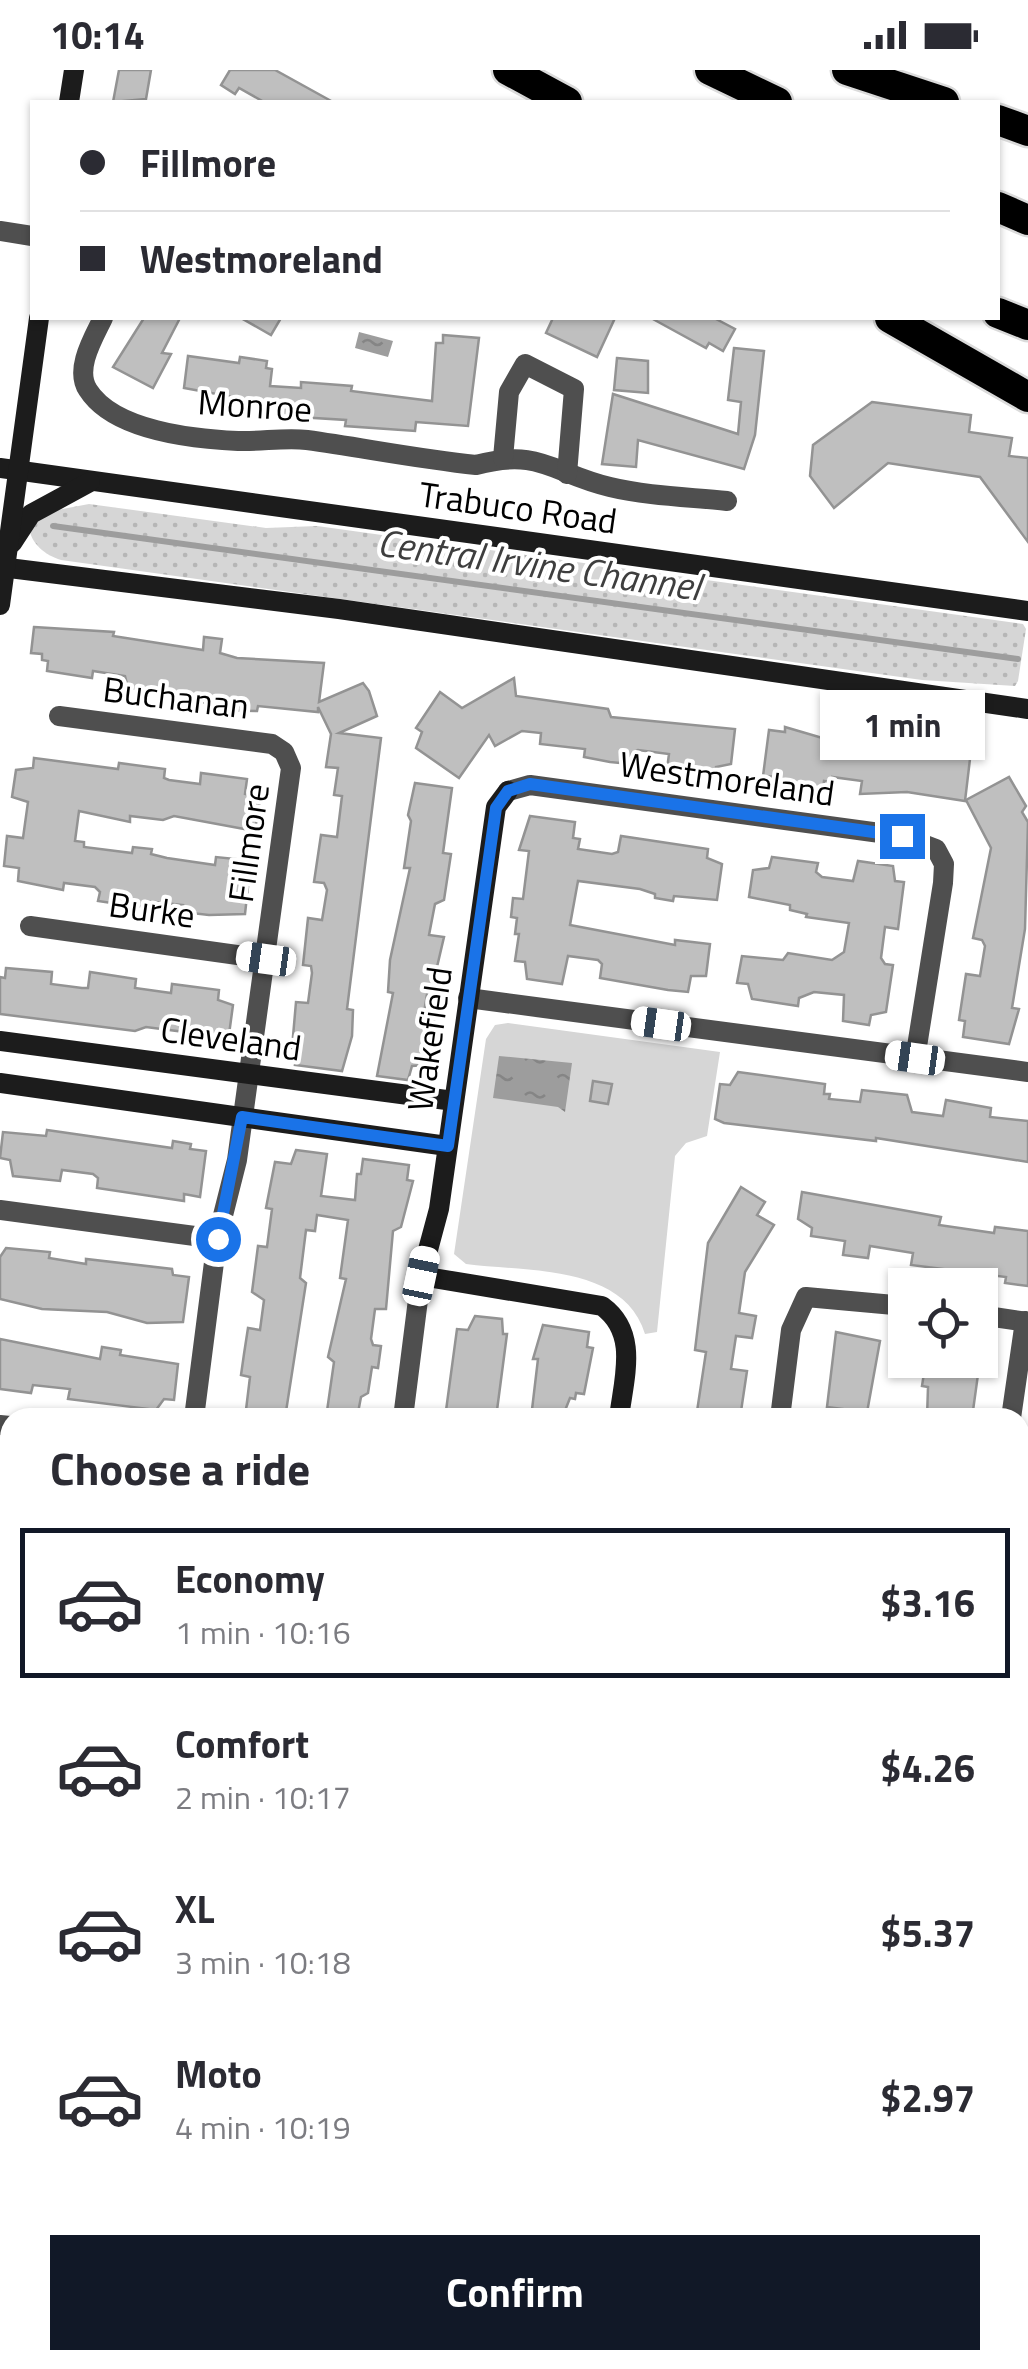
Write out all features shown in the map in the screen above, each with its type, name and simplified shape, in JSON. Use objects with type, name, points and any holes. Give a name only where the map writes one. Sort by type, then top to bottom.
[{"type":"highway","points":[[508,70],[563,100]]},
{"type":"highway","points":[[710,70],[773,100]]},
{"type":"highway","points":[[847,70],[938,100]]},
{"type":"highway","points":[[1000,121],[1028,131]]},
{"type":"highway","points":[[1000,208],[1028,220]]},
{"type":"highway","points":[[1000,314],[1028,325]]},
{"type":"highway","points":[[893,320],[1028,397]]},
{"type":"main road","points":[[70,100],[74,70]]},
{"type":"main road","points":[[0,605],[9,470],[39,320]]},
{"type":"main road","points":[[0,516],[10,503],[9,470]]},
{"type":"main road","name":"Trabuco Road","points":[[9,470],[1028,611]]},
{"type":"main road","points":[[2,567],[22,523],[90,482]]},
{"type":"main road","points":[[2,567],[436,623],[1028,709]]},
{"type":"main road","name":"Wakefield","points":[[421,1276],[439,1210],[496,808],[508,791]]},
{"type":"main road","name":"Cleveland","points":[[0,1041],[454,1102]]},
{"type":"main road","points":[[0,1083],[448,1146]]},
{"type":"main road","points":[[421,1276],[602,1306],[618,1317],[627,1338],[620,1408]]},
{"type":"street","points":[[0,231],[30,236]]},
{"type":"street","name":"Monroe","points":[[102,320],[83,367],[86,388],[109,410],[136,422],[190,436],[238,441],[302,439],[476,465],[503,458],[547,461],[567,474],[615,488],[727,501]]},
{"type":"street","points":[[503,458],[510,392],[525,364],[574,390],[567,474]]},
{"type":"street","name":"Buchanan","points":[[58,716],[253,740],[284,752]]},
{"type":"street","name":"Fillmore","points":[[195,1408],[218,1239],[249,1074],[290,787],[291,768],[284,752]]},
{"type":"street","name":"Westmoreland","points":[[508,791],[530,784],[902,836],[936,848],[944,864],[943,884],[915,1058]]},
{"type":"street","name":"Burke","points":[[30,926],[266,959]]},
{"type":"street","points":[[468,998],[1028,1072]]},
{"type":"street","points":[[0,1210],[218,1239]]},
{"type":"street","name":"Wakefield","points":[[404,1408],[421,1276]]},
{"type":"street","points":[[781,1408],[792,1330],[806,1298],[888,1305]]},
{"type":"street","points":[[998,1318],[1026,1322],[1013,1408]]},
{"type":"shaded area","points":[[89,504],[266,528],[317,526],[1023,624],[1026,629],[1018,681],[1015,686],[922,680],[61,560],[36,544],[29,527],[52,511]]},
{"type":"shaded area","points":[[508,1023],[720,1052],[707,1136],[686,1143],[675,1156],[657,1332],[645,1334],[634,1311],[617,1295],[595,1283],[543,1271],[466,1264],[454,1254],[486,1039],[495,1025]]},
{"type":"water","points":[[359,332],[393,341],[388,357],[355,348]]},
{"type":"water","points":[[499,1056],[572,1063],[565,1112],[558,1107],[493,1098]]},
{"type":"building","points":[[119,70],[151,70],[146,99],[113,100]]},
{"type":"building","points":[[230,70],[275,70],[329,100],[260,100],[239,88],[235,94],[221,85]]},
{"type":"building","points":[[143,320],[179,320],[162,353],[171,354],[153,388],[113,367]]},
{"type":"building","points":[[245,320],[280,320],[271,335]]},
{"type":"building","points":[[552,320],[614,320],[597,357],[546,333]]},
{"type":"building","points":[[655,320],[718,320],[735,329],[723,351],[709,343],[706,348]]},
{"type":"building","points":[[443,335],[479,338],[468,426],[416,422],[415,431],[345,426],[346,420],[282,416],[282,406],[184,388],[188,356],[239,363],[240,357],[267,361],[266,368],[272,369],[270,386],[301,388],[301,382],[352,386],[351,391],[432,401],[436,343],[443,343]]},
{"type":"building","points":[[734,348],[764,351],[755,435],[744,469],[638,440],[636,467],[602,464],[613,394],[738,434],[741,402],[728,400]]},
{"type":"building","points":[[617,358],[648,361],[648,393],[614,390]]},
{"type":"building","points":[[872,402],[971,415],[969,432],[1012,438],[1009,456],[1028,458],[1028,542],[980,477],[888,463],[834,508],[810,476],[813,445]]},
{"type":"building","points":[[34,627],[114,632],[113,636],[203,650],[204,637],[222,639],[220,653],[237,658],[324,663],[319,702],[363,683],[369,691],[377,716],[339,733],[381,738],[347,1009],[353,1010],[352,1036],[342,1071],[295,1065],[298,1048],[292,1048],[296,1002],[308,1003],[312,973],[311,966],[303,965],[308,918],[322,920],[327,890],[324,883],[314,882],[321,835],[337,837],[342,796],[334,795],[338,768],[326,767],[331,734],[318,707],[318,712],[258,706],[257,711],[210,710],[210,703],[196,702],[197,695],[128,688],[125,676],[93,671],[92,678],[47,671],[48,661],[42,660],[42,654],[31,653]]},
{"type":"building","points":[[514,678],[516,696],[608,709],[611,717],[735,729],[731,764],[716,767],[715,776],[667,769],[669,754],[638,750],[632,753],[630,764],[610,762],[584,757],[585,749],[540,744],[541,733],[522,731],[495,746],[489,735],[459,778],[416,748],[422,732],[416,728],[440,692],[462,708]]},
{"type":"building","points":[[785,727],[836,742],[892,749],[897,744],[963,756],[970,759],[965,801],[907,792],[860,794],[862,781],[832,777],[831,782],[824,781],[823,790],[778,784],[778,777],[763,776],[769,730],[785,732]]},
{"type":"building","points":[[34,758],[118,769],[119,763],[165,769],[164,778],[200,784],[201,773],[247,779],[245,794],[260,799],[255,831],[174,816],[163,820],[130,816],[130,822],[79,811],[75,841],[84,842],[84,847],[132,853],[133,847],[152,849],[151,854],[215,865],[216,857],[236,859],[235,866],[250,869],[245,914],[182,912],[183,905],[147,901],[146,907],[125,905],[98,901],[100,892],[95,887],[64,883],[63,890],[18,881],[19,868],[4,866],[7,836],[23,838],[28,802],[12,797],[16,770],[33,768]]},
{"type":"building","points":[[1009,777],[1026,806],[1022,812],[1028,822],[1025,929],[1012,1008],[1019,1009],[1009,1044],[963,1037],[965,1021],[959,1020],[966,974],[980,976],[985,946],[982,940],[973,938],[991,848],[966,800]]},
{"type":"building","points":[[415,783],[452,788],[443,853],[451,854],[444,900],[435,904],[429,935],[444,937],[423,1019],[434,1021],[431,1040],[425,1065],[412,1066],[408,1080],[377,1076],[393,993],[388,992],[390,960],[410,868],[404,868]]},
{"type":"building","points":[[530,816],[575,822],[573,838],[580,839],[578,849],[612,854],[618,852],[621,836],[708,849],[707,858],[722,864],[717,900],[674,896],[673,901],[655,898],[655,894],[640,889],[578,881],[570,925],[675,945],[675,940],[710,944],[706,976],[691,976],[688,992],[668,990],[600,978],[602,964],[598,960],[568,956],[562,984],[527,979],[525,962],[515,961],[519,934],[515,934],[517,918],[511,917],[513,898],[523,899],[529,851],[519,850]]},
{"type":"building","points":[[772,857],[818,863],[816,872],[822,877],[853,881],[858,861],[893,866],[895,881],[904,882],[898,929],[885,927],[881,958],[885,964],[893,965],[886,1012],[871,1015],[869,1025],[843,1021],[844,995],[814,992],[799,998],[798,1006],[752,999],[748,984],[737,983],[742,956],[783,960],[788,953],[832,960],[844,952],[849,923],[806,917],[807,914],[790,910],[790,905],[749,897],[753,870],[769,868]]},
{"type":"building","points":[[6,968],[52,972],[51,984],[82,988],[88,988],[90,972],[136,979],[135,988],[171,993],[172,984],[219,990],[218,1000],[233,1005],[228,1042],[146,1027],[135,1031],[0,1014],[0,977],[5,978]]},
{"type":"building","points":[[738,1072],[825,1084],[824,1094],[830,1094],[829,1099],[860,1102],[862,1090],[907,1095],[912,1112],[943,1116],[946,1100],[991,1108],[990,1117],[1028,1121],[1028,1162],[876,1138],[724,1123],[715,1119],[720,1084],[730,1085]]},
{"type":"building","points":[[593,1081],[612,1084],[608,1104],[590,1101]]},
{"type":"building","points":[[47,1130],[172,1148],[173,1141],[191,1144],[190,1149],[206,1151],[200,1197],[184,1194],[184,1201],[97,1188],[98,1178],[93,1174],[62,1170],[60,1181],[13,1176],[10,1160],[0,1158],[3,1132],[46,1136]]},
{"type":"building","points":[[296,1150],[327,1154],[321,1196],[355,1200],[357,1174],[361,1174],[363,1159],[409,1165],[407,1180],[413,1181],[401,1227],[393,1231],[386,1309],[375,1309],[371,1339],[373,1345],[381,1346],[378,1368],[372,1367],[368,1393],[361,1397],[359,1408],[327,1408],[334,1362],[328,1357],[346,1279],[340,1278],[348,1220],[317,1215],[315,1231],[306,1230],[300,1278],[306,1283],[287,1408],[246,1408],[250,1377],[241,1375],[248,1328],[260,1330],[264,1300],[252,1292],[258,1246],[267,1247],[272,1209],[266,1208],[275,1162],[291,1164]]},
{"type":"building","points":[[741,1187],[765,1202],[757,1215],[774,1225],[745,1272],[739,1313],[756,1316],[752,1338],[736,1336],[731,1369],[747,1371],[741,1408],[698,1408],[706,1352],[695,1350],[708,1243]]},
{"type":"building","points":[[802,1192],[941,1217],[939,1225],[994,1233],[995,1227],[1028,1231],[1028,1286],[1005,1283],[1006,1277],[998,1276],[998,1268],[911,1265],[913,1253],[870,1246],[868,1258],[843,1255],[845,1241],[811,1236],[812,1228],[798,1219]]},
{"type":"building","points":[[6,1248],[50,1252],[49,1258],[86,1264],[86,1259],[172,1269],[173,1275],[189,1277],[183,1322],[147,1323],[107,1312],[42,1309],[0,1299],[0,1257]]},
{"type":"building","points":[[475,1316],[502,1319],[503,1334],[507,1334],[497,1408],[446,1408],[457,1329],[468,1330]]},
{"type":"building","points":[[543,1325],[589,1332],[587,1347],[593,1348],[584,1394],[576,1393],[566,1408],[532,1408],[538,1359],[533,1359]]},
{"type":"building","points":[[836,1332],[880,1341],[868,1408],[827,1407]]},
{"type":"building","points":[[0,1339],[100,1359],[102,1347],[121,1350],[120,1355],[178,1364],[174,1400],[164,1399],[157,1408],[68,1399],[70,1389],[33,1385],[31,1393],[0,1389]]},
{"type":"building","points":[[923,1378],[978,1378],[973,1408],[927,1408],[928,1387],[922,1386]]},
{"type":"waterway","name":"Central Irvine Channel","points":[[53,526],[1018,659]]},
{"type":"route","points":[[218,1239],[242,1117],[448,1146],[496,808],[508,791],[530,784],[902,836]]}]
